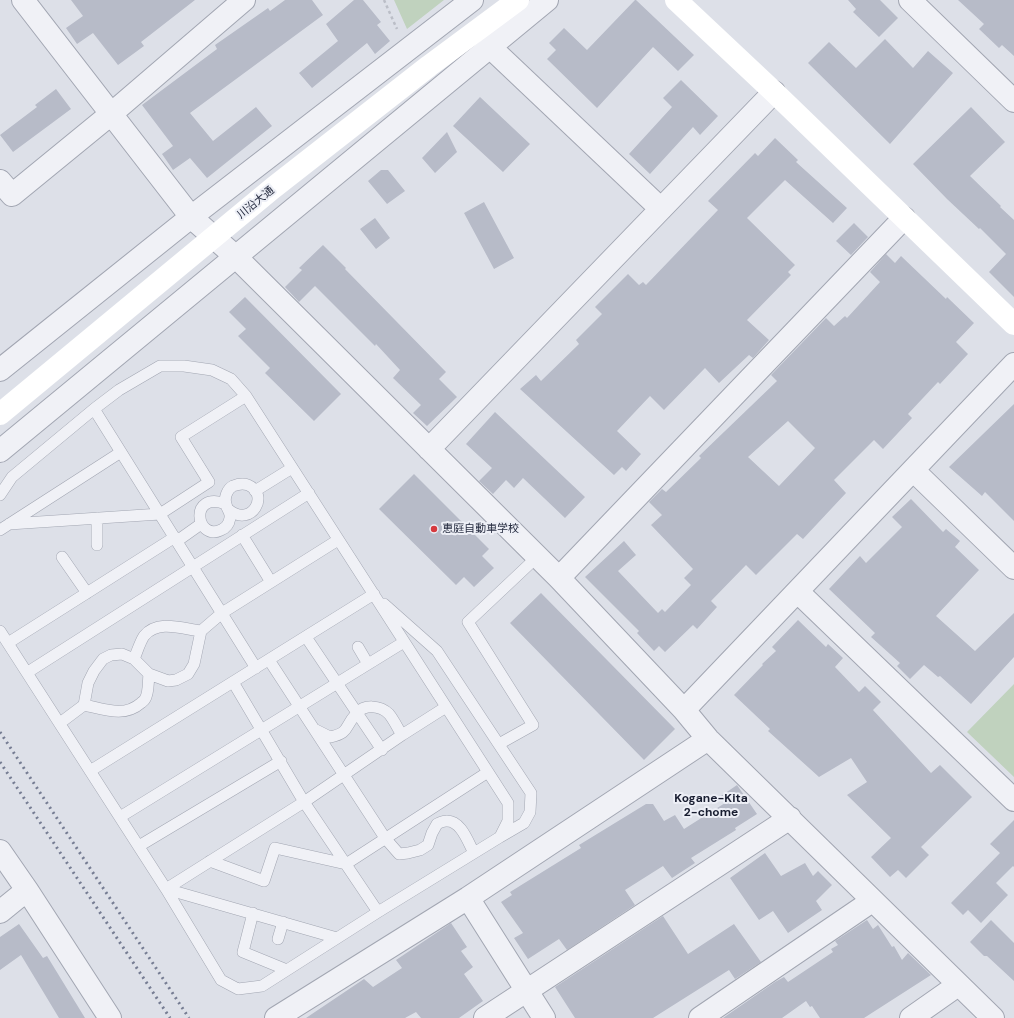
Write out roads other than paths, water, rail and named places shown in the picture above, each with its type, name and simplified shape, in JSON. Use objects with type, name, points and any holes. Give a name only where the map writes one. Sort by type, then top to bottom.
[{"type":"street","points":[[24,0],[191,217],[236,257],[559,578],[684,710],[708,739],[993,1018]]},
{"type":"street","points":[[0,181],[12,196],[111,114],[244,0]]},
{"type":"street","points":[[0,370],[191,217],[472,0]]},
{"type":"street","name":"川沿大通","points":[[0,414],[273,188],[429,66],[518,0]]},
{"type":"street","points":[[0,451],[547,0]]},
{"type":"street","points":[[676,0],[774,92],[1014,324]]},
{"type":"street","points":[[910,0],[1014,102]]},
{"type":"street","points":[[490,47],[661,209]]},
{"type":"street","points":[[428,448],[774,92]]},
{"type":"street","points":[[559,578],[904,218]]},
{"type":"street","points":[[684,710],[1014,364]]},
{"type":"street","points":[[913,470],[1014,568]]},
{"type":"street","points":[[798,592],[1014,800]]},
{"type":"street","points":[[276,1018],[468,898],[708,739]]},
{"type":"street","points":[[485,1018],[790,818]]},
{"type":"street","points":[[0,852],[28,890],[110,1018]]},
{"type":"street","points":[[0,912],[28,890]]},
{"type":"street","points":[[468,898],[544,1018]]},
{"type":"street","points":[[700,1018],[872,901]]},
{"type":"street","points":[[911,1018],[958,985]]},
{"type":"lane","points":[[0,495],[12,476],[94,409],[119,390],[160,366],[184,366],[212,370],[231,379],[246,396],[508,803],[508,821],[500,837]]},
{"type":"lane","points":[[5,527],[97,518],[160,514],[209,482],[180,437],[246,396]]},
{"type":"lane","points":[[94,409],[256,668]]},
{"type":"lane","points":[[5,527],[121,452]]},
{"type":"lane","points":[[255,490],[292,468]]},
{"type":"lane","points":[[228,507],[226,495],[231,487],[244,484],[255,490],[258,497],[258,504],[249,514],[242,516],[235,515],[228,507],[217,501],[208,502],[202,508],[199,516],[201,524],[205,529],[211,532],[218,532],[224,529],[228,524],[230,517],[228,507]]},
{"type":"lane","points":[[28,672],[309,493]]},
{"type":"lane","points":[[97,518],[97,545]]},
{"type":"lane","points":[[8,643],[201,524]]},
{"type":"lane","points":[[242,536],[271,582]]},
{"type":"lane","points":[[60,723],[84,705],[88,683],[94,671],[104,659],[111,655],[122,654],[134,659],[149,674],[168,681],[176,680],[188,674],[194,664],[200,631],[222,613],[338,540]]},
{"type":"lane","points":[[62,557],[87,593]]},
{"type":"lane","points":[[499,744],[533,725],[468,622],[537,557]]},
{"type":"lane","points":[[90,771],[374,594]]},
{"type":"lane","points":[[0,630],[139,846],[221,980],[238,989],[262,986],[378,912],[524,823],[530,812],[531,793],[437,651],[374,594]]},
{"type":"lane","points":[[134,659],[144,637],[152,630],[166,626],[200,631]]},
{"type":"lane","points":[[306,637],[382,750]]},
{"type":"lane","points":[[120,817],[404,642]]},
{"type":"lane","points":[[358,647],[368,664]]},
{"type":"lane","points":[[269,660],[386,838],[399,854],[420,850],[428,845],[437,824],[445,821],[455,823],[461,830],[474,853]]},
{"type":"lane","points":[[84,705],[110,711],[123,712],[137,707],[145,699],[148,688],[149,674]]},
{"type":"lane","points":[[233,682],[304,802],[378,912]]},
{"type":"lane","points":[[314,729],[330,737],[340,735],[347,730],[349,723],[357,712],[366,707],[375,707],[389,714],[402,736]]},
{"type":"lane","points":[[166,889],[304,802],[446,707]]},
{"type":"lane","points":[[139,846],[281,761]]},
{"type":"lane","points":[[210,861],[264,881],[275,848],[346,864],[488,772]]},
{"type":"lane","points":[[166,889],[337,938]]},
{"type":"lane","points":[[252,913],[243,952],[287,970]]},
{"type":"lane","points":[[278,939],[282,922]]},
{"type":"railway","points":[[0,732],[189,1018]]},
{"type":"railway","points":[[0,762],[170,1018]]},
{"type":"place","name":"恵庭自動車学校","points":[[434,529]]},
{"type":"district","name":"Kogane-Kita 2-chome","points":[[711,806]]}]
